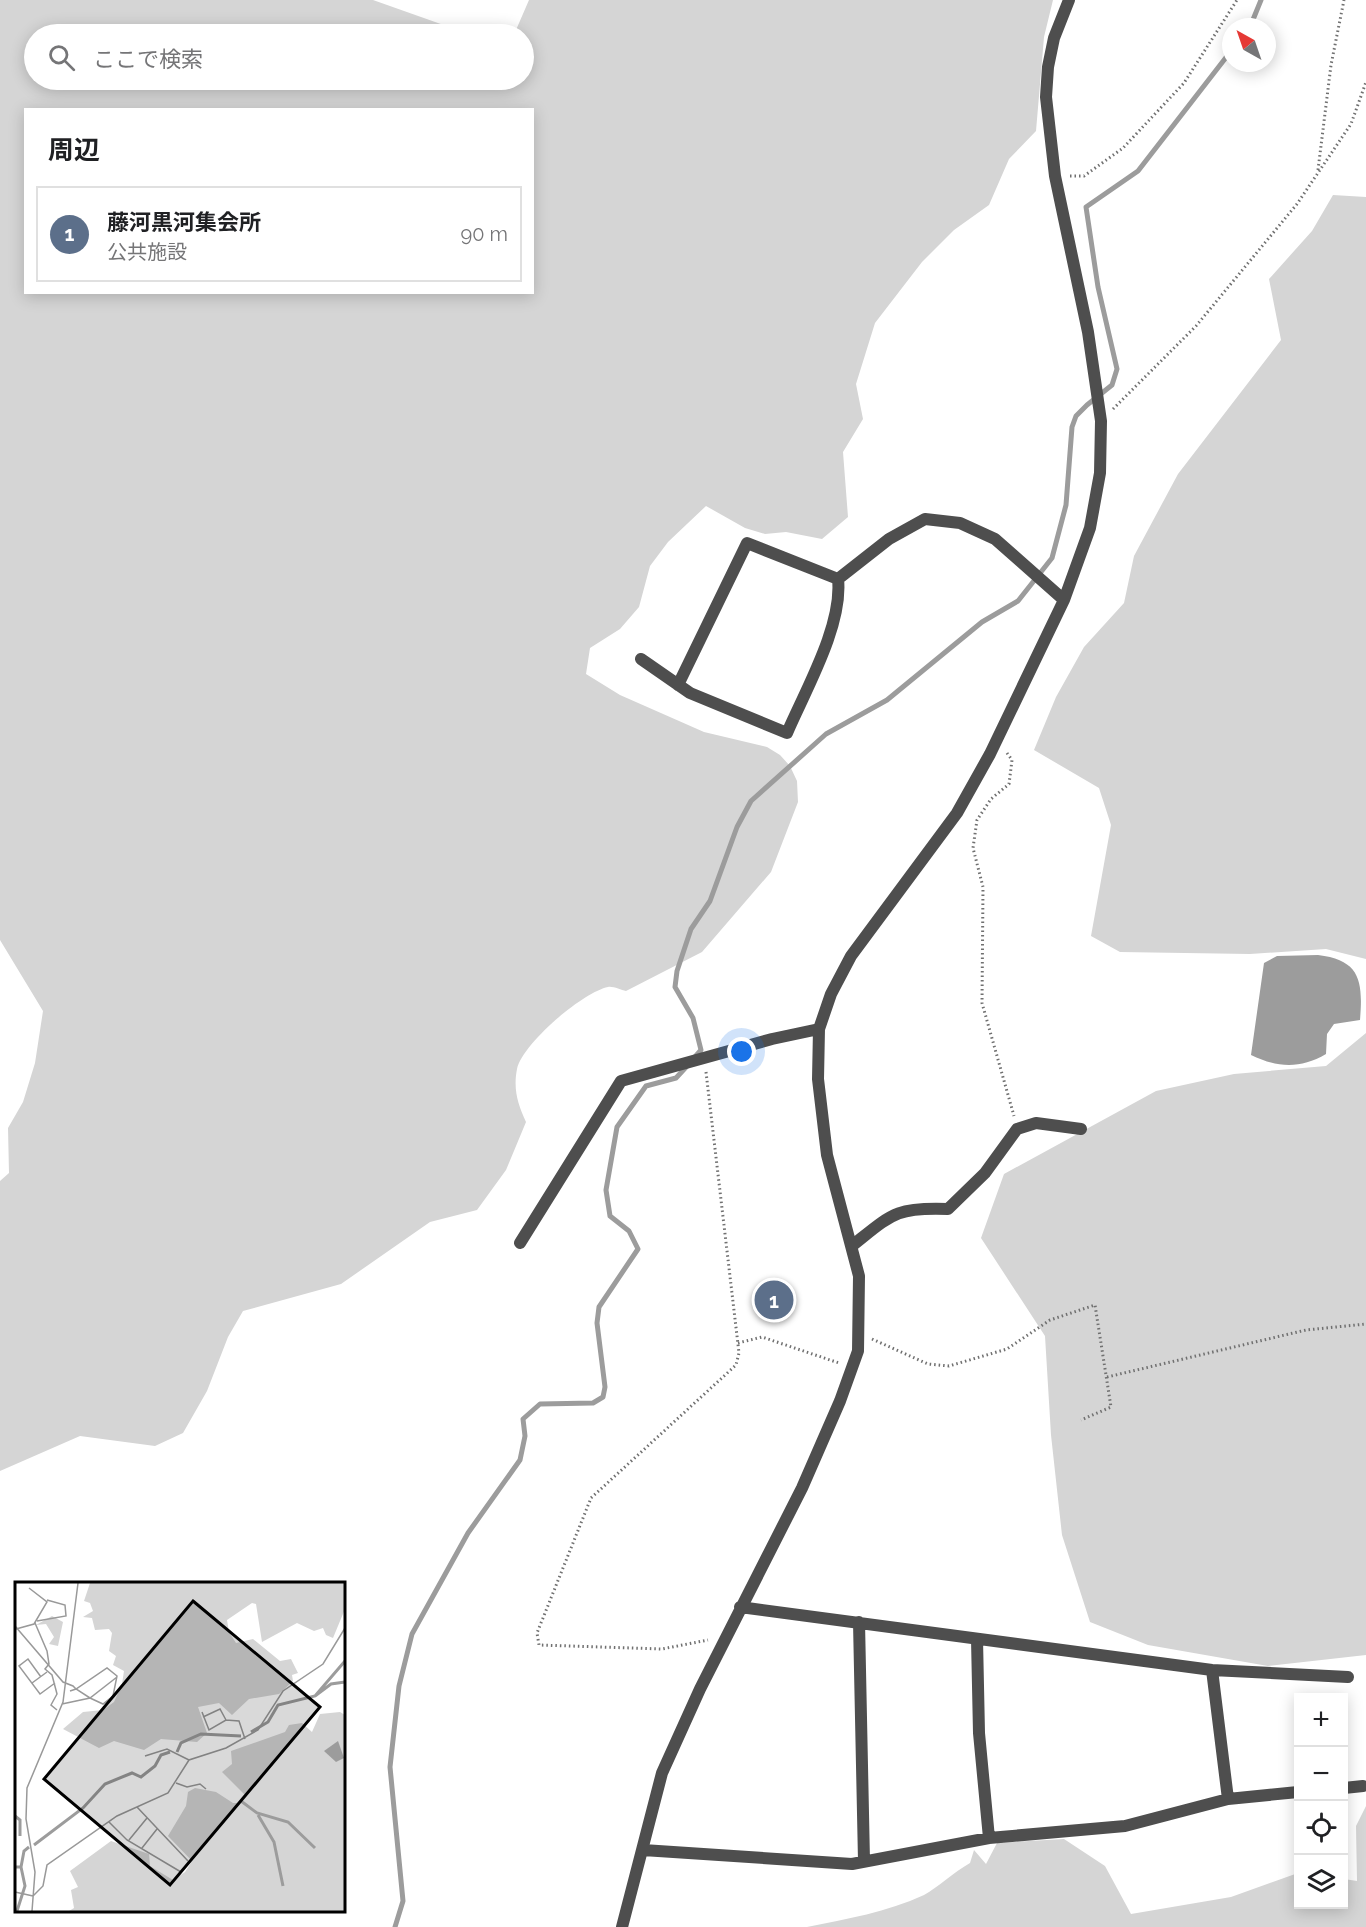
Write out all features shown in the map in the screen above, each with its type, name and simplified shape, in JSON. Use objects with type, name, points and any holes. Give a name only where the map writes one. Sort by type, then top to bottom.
[{"type":"street","points":[[622,1927],[662,1773],[740,1607],[802,1488],[852,1368],[860,1334],[859,1276],[853,1245],[827,1155],[818,1079],[819,1029],[831,994],[851,956],[957,813],[996,741],[1064,600],[1090,528],[1100,472],[1101,421],[1088,332],[1056,176],[1046,97],[1048,67],[1054,38],[1069,0]]},
{"type":"street","points":[[838,579],[889,539],[925,519],[960,523],[994,539],[1064,600]]},
{"type":"street","points":[[678,685],[747,543],[838,579]]},
{"type":"street","points":[[641,659],[678,685],[787,733],[836,618],[840,596],[838,579]]},
{"type":"street","points":[[520,1243],[621,1081],[772,1039],[819,1029]]},
{"type":"street","points":[[853,1245],[891,1215],[917,1208],[948,1209],[985,1173],[1017,1129],[1036,1123],[1081,1129]]},
{"type":"street","points":[[740,1607],[1212,1670],[1348,1677]]},
{"type":"street","points":[[859,1622],[864,1862]]},
{"type":"street","points":[[977,1638],[979,1733],[989,1838]]},
{"type":"street","points":[[1212,1670],[1228,1799]]},
{"type":"street","points":[[1348,1788],[1363,1786]]},
{"type":"street","points":[[643,1850],[852,1864],[989,1838],[1125,1826],[1228,1799],[1294,1792]]},
{"type":"path","points":[[1056,176],[1084,176],[1122,148],[1184,83],[1237,0]]},
{"type":"path","points":[[1318,172],[1331,65],[1344,0]]},
{"type":"path","points":[[1101,421],[1196,326],[1297,204],[1351,124],[1366,82]]},
{"type":"path","points":[[996,741],[1012,760],[1009,784],[991,799],[977,820],[974,848],[983,887],[982,1003],[1017,1129]]},
{"type":"path","points":[[702,1059],[738,1343],[736,1365],[591,1498],[537,1633],[539,1645],[662,1649],[712,1639],[723,1643]]},
{"type":"path","points":[[860,1334],[928,1364],[949,1366],[1007,1349],[1050,1320],[1095,1305],[1111,1407],[1081,1420]]},
{"type":"path","points":[[1107,1377],[1306,1330],[1366,1324]]},
{"type":"path","points":[[738,1343],[762,1337],[852,1368]]},
{"type":"shaded area","points":[[0,0],[373,0],[441,24],[24,24],[24,90],[534,90],[534,24],[519,24],[529,0],[1053,0],[1044,37],[1036,131],[1009,159],[989,205],[954,230],[922,262],[875,323],[856,384],[863,419],[843,452],[848,517],[822,539],[786,532],[765,534],[745,528],[706,506],[668,542],[650,566],[639,607],[620,629],[590,648],[586,674],[620,695],[704,732],[767,747],[780,755],[790,766],[797,781],[798,802],[771,872],[702,952],[626,991],[608,987],[597,991],[584,998],[541,1033],[521,1059],[517,1069],[517,1097],[526,1122],[506,1170],[477,1210],[430,1222],[341,1284],[243,1311],[228,1337],[207,1391],[183,1433],[155,1446],[80,1436],[0,1471],[0,1181],[9,1173],[8,1128],[23,1102],[35,1063],[43,1011],[0,940]]},
{"type":"shaded area","points":[[1333,195],[1366,197],[1366,959],[1326,949],[1250,954],[1120,952],[1091,936],[1111,825],[1099,788],[1034,750],[1056,697],[1084,647],[1124,603],[1134,556],[1178,474],[1281,340],[1269,279],[1312,231]]},
{"type":"shaded area","points":[[1318,955],[1343,962],[1356,975],[1361,995],[1360,1020],[1334,1024],[1327,1034],[1326,1054],[1307,1062],[1280,1064],[1251,1055],[1264,963],[1277,956]]},
{"type":"shaded area","points":[[1366,1033],[1366,1655],[1268,1666],[1148,1645],[1090,1622],[1062,1535],[1051,1435],[1045,1336],[981,1238],[1004,1174],[1156,1091],[1234,1074],[1326,1066]]},
{"type":"shaded area","points":[[1366,1806],[1366,1927],[807,1927],[852,1918],[924,1895],[970,1863],[974,1850],[986,1864],[997,1843],[1064,1839],[1105,1866],[1131,1914],[1231,1897],[1294,1874],[1294,1909],[1348,1909],[1348,1880],[1357,1881],[1356,1826]]},
{"type":"waterway","points":[[1254,18],[1261,0]]},
{"type":"waterway","points":[[694,1058],[701,1050],[693,1018],[675,987],[677,971],[691,929],[710,901],[737,827],[751,801],[826,734],[887,700],[982,622],[1018,601],[1052,558],[1066,505],[1072,427],[1076,416],[1112,385],[1117,369],[1098,287],[1086,207],[1138,171],[1222,63]]},
{"type":"waterway","points":[[395,1927],[403,1901],[390,1767],[399,1686],[412,1634],[468,1533],[520,1460],[525,1436],[523,1419],[540,1404],[593,1403],[603,1397],[605,1387],[597,1323],[599,1307],[638,1249],[629,1231],[610,1216],[606,1190],[617,1127],[646,1086],[676,1078],[688,1065]]},
{"type":"place","name":"藤河黒河集会所","points":[[774,1300]]}]
